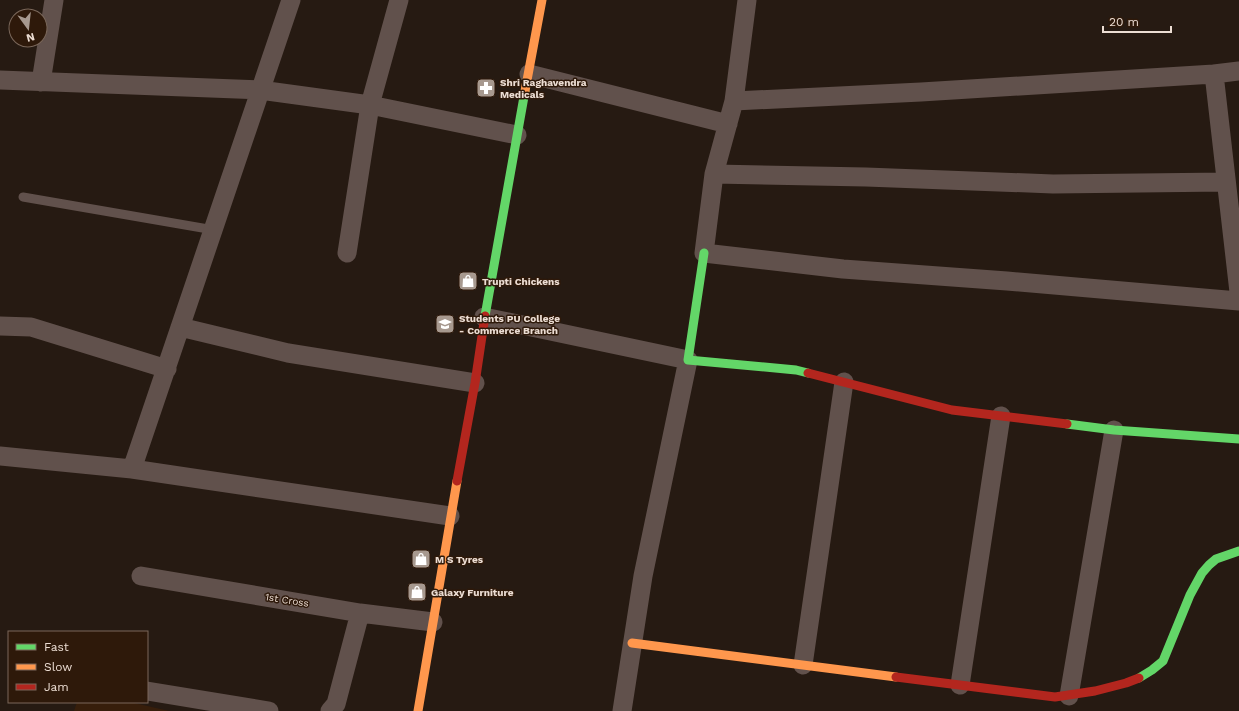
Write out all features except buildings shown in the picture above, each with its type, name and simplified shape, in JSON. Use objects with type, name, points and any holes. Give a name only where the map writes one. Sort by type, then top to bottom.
[{"type":"street","points":[[41,82],[54,0]]},
{"type":"street","points":[[132,469],[291,0]]},
{"type":"street","points":[[347,253],[370,105],[399,0]]},
{"type":"street","points":[[418,711],[450,516],[475,383],[484,317],[542,0]]},
{"type":"street","points":[[622,711],[643,576],[688,360],[714,174],[734,101],[747,0]]},
{"type":"street","points":[[734,101],[953,91],[1214,74],[1239,71]]},
{"type":"street","points":[[528,74],[728,124]]},
{"type":"street","points":[[1214,74],[1239,292]]},
{"type":"street","points":[[0,80],[260,90],[370,105],[517,135]]},
{"type":"street","points":[[714,174],[866,177],[1053,184],[1226,182]]},
{"type":"street","points":[[704,253],[843,269],[1007,281],[1239,301]]},
{"type":"street","points":[[484,317],[688,360],[796,370],[952,410],[1114,430],[1239,439]]},
{"type":"street","points":[[0,326],[31,327],[167,369]]},
{"type":"street","points":[[180,327],[288,353],[475,383]]},
{"type":"street","points":[[803,665],[844,382]]},
{"type":"street","points":[[960,685],[1001,416]]},
{"type":"street","points":[[1069,696],[1114,430]]},
{"type":"street","points":[[0,456],[132,469],[450,516]]},
{"type":"street","points":[[632,643],[1054,697],[1084,694],[1131,681],[1149,673],[1161,663],[1196,583],[1204,569],[1216,559],[1239,551]]},
{"type":"street","name":"1st Cross","points":[[141,576],[360,613],[433,622]]},
{"type":"street","points":[[330,711],[336,704],[360,613]]},
{"type":"street","points":[[148,691],[269,711]]},
{"type":"lane","points":[[23,196],[214,230]]},
{"type":"shaded area","points":[[77,703],[134,703],[169,711],[74,711]]},
{"type":"traffic: fast","points":[[485,316],[525,91]]},
{"type":"traffic: fast","points":[[704,253],[688,360],[796,370],[808,373]]},
{"type":"traffic: fast","points":[[1067,424],[1114,430],[1239,439]]},
{"type":"traffic: fast","points":[[1139,678],[1163,661],[1190,595],[1202,573],[1216,559],[1239,551]]},
{"type":"traffic: slow","points":[[525,91],[542,0]]},
{"type":"traffic: slow","points":[[418,711],[457,481]]},
{"type":"traffic: slow","points":[[632,643],[896,677]]},
{"type":"traffic: jam","points":[[457,481],[475,383],[485,316]]},
{"type":"traffic: jam","points":[[808,373],[952,410],[1067,424]]},
{"type":"traffic: jam","points":[[896,677],[1055,697],[1095,691],[1139,678]]},
{"type":"place","name":"Shri Raghavendra Medicals","points":[[486,88]]},
{"type":"place","name":"Trupti Chickens","points":[[468,281]]},
{"type":"place","name":"Students PU College - Commerce Branch","points":[[445,324]]},
{"type":"place","name":"M S Tyres","points":[[421,559]]},
{"type":"place","name":"Galaxy Furniture","points":[[417,592]]}]
